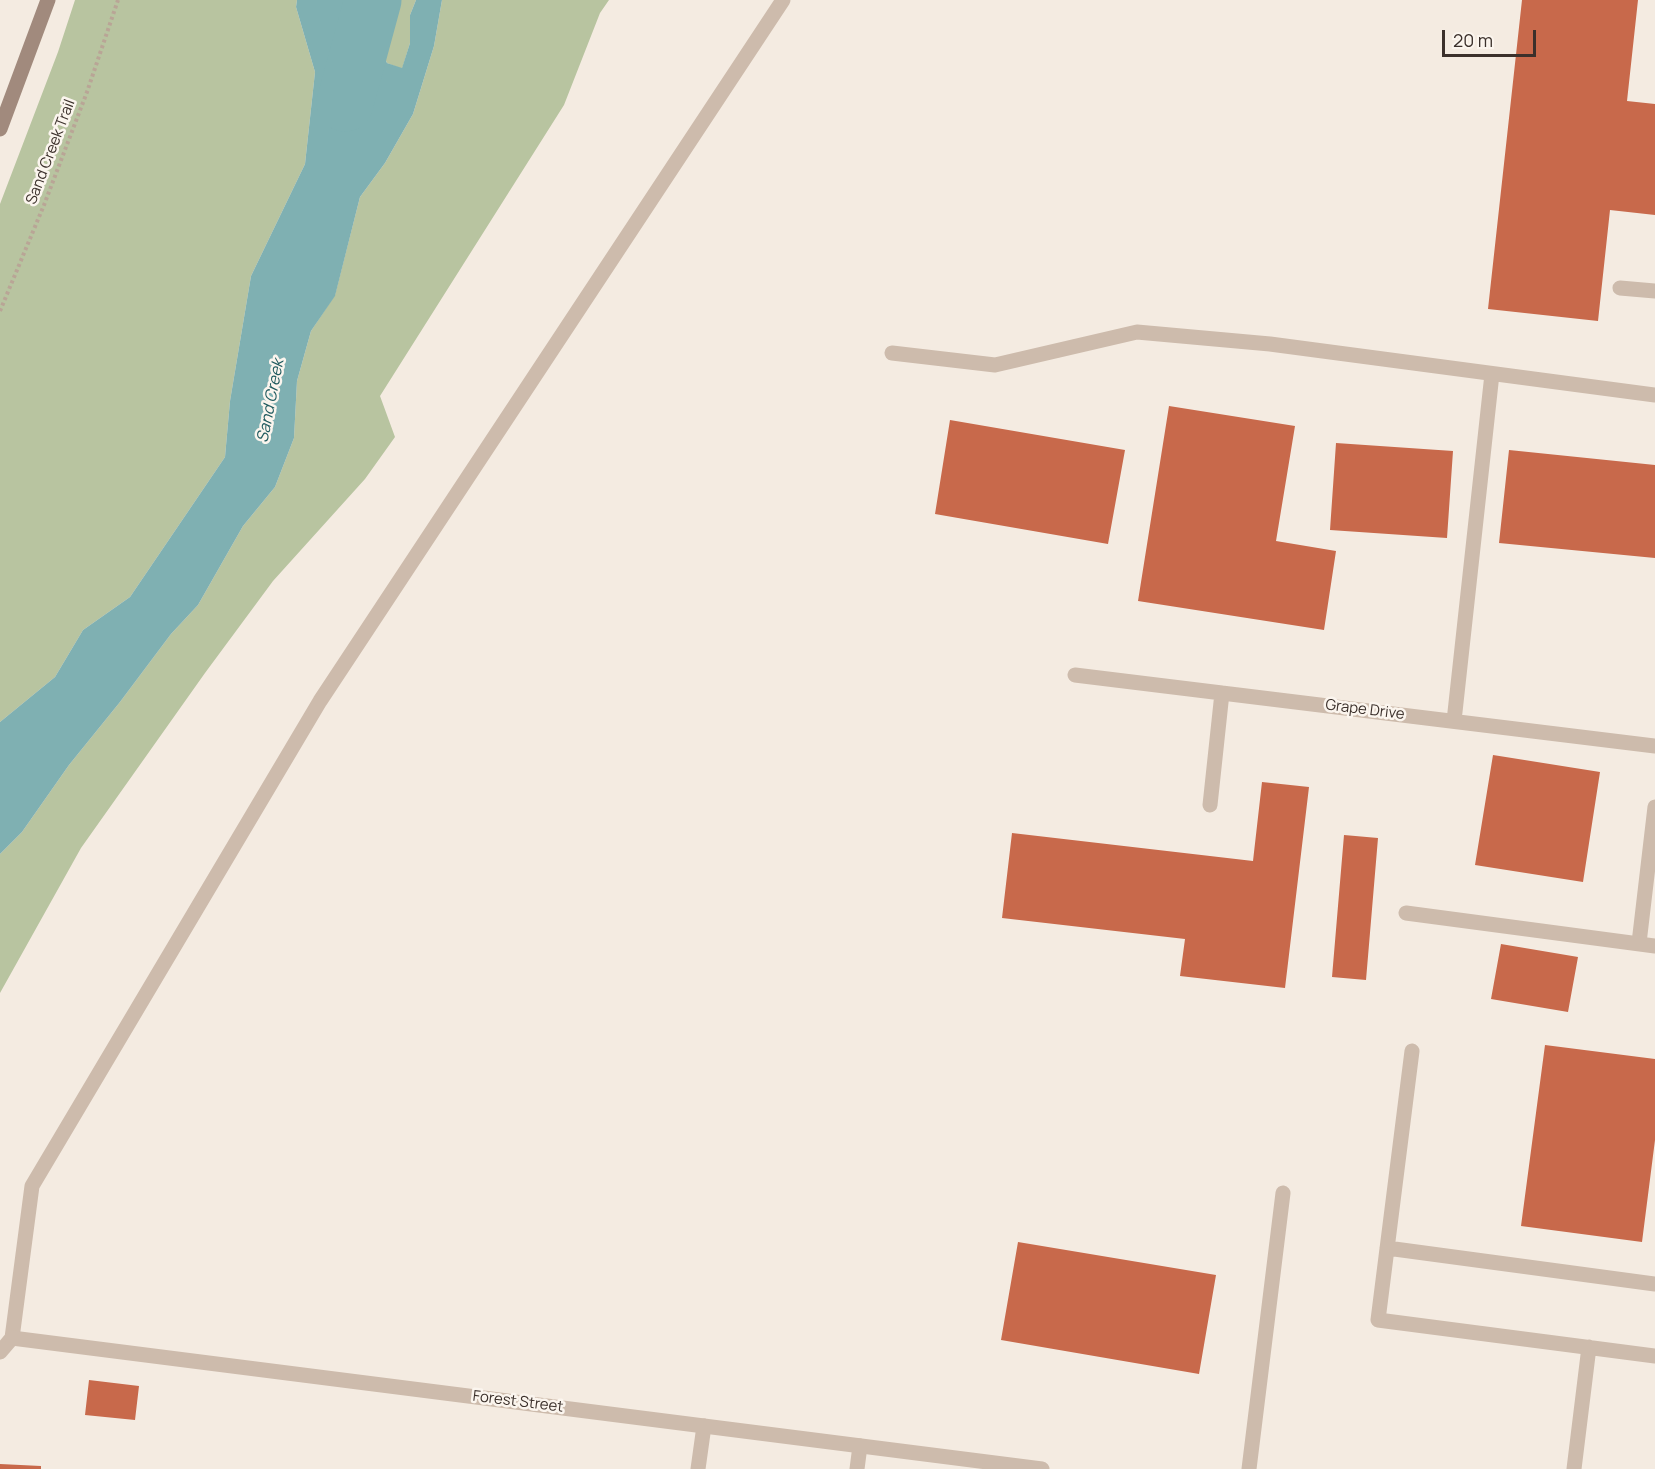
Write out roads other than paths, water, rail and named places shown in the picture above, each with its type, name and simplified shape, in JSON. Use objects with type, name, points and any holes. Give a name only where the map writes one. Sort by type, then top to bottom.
[{"type":"main road","points":[[0,129],[48,0]]},
{"type":"street","points":[[0,1352],[12,1338],[32,1186],[320,701],[783,0]]},
{"type":"street","points":[[1620,288],[1655,291]]},
{"type":"street","points":[[892,353],[996,365],[1137,332],[1270,344],[1655,395]]},
{"type":"street","points":[[1454,721],[1492,374]]},
{"type":"street","name":"Grape Drive","points":[[1076,675],[1655,746]]},
{"type":"street","points":[[1210,805],[1222,693]]},
{"type":"street","points":[[1639,943],[1655,807]]},
{"type":"street","points":[[1406,913],[1655,946]]},
{"type":"street","points":[[1412,1051],[1378,1320],[1655,1356]]},
{"type":"street","points":[[1249,1469],[1282,1193]]},
{"type":"street","points":[[1387,1248],[1655,1284]]},
{"type":"street","name":"Forest Street","points":[[12,1338],[1042,1469]]},
{"type":"street","points":[[1574,1469],[1589,1347]]},
{"type":"street","points":[[698,1469],[704,1426]]},
{"type":"street","points":[[856,1469],[860,1446]]},
{"type":"water","points":[[297,0],[353,0],[357,17],[376,39],[387,63],[402,68],[410,43],[410,15],[416,0],[442,0],[434,46],[413,114],[385,163],[360,197],[335,296],[311,331],[297,381],[294,438],[275,487],[243,526],[198,605],[171,634],[69,765],[22,832],[0,854],[0,722],[55,677],[83,630],[130,597],[225,457],[230,401],[251,276],[305,164],[315,72],[296,7]]},
{"type":"waterway","name":"Sand Creek","points":[[345,103],[373,0]]}]
